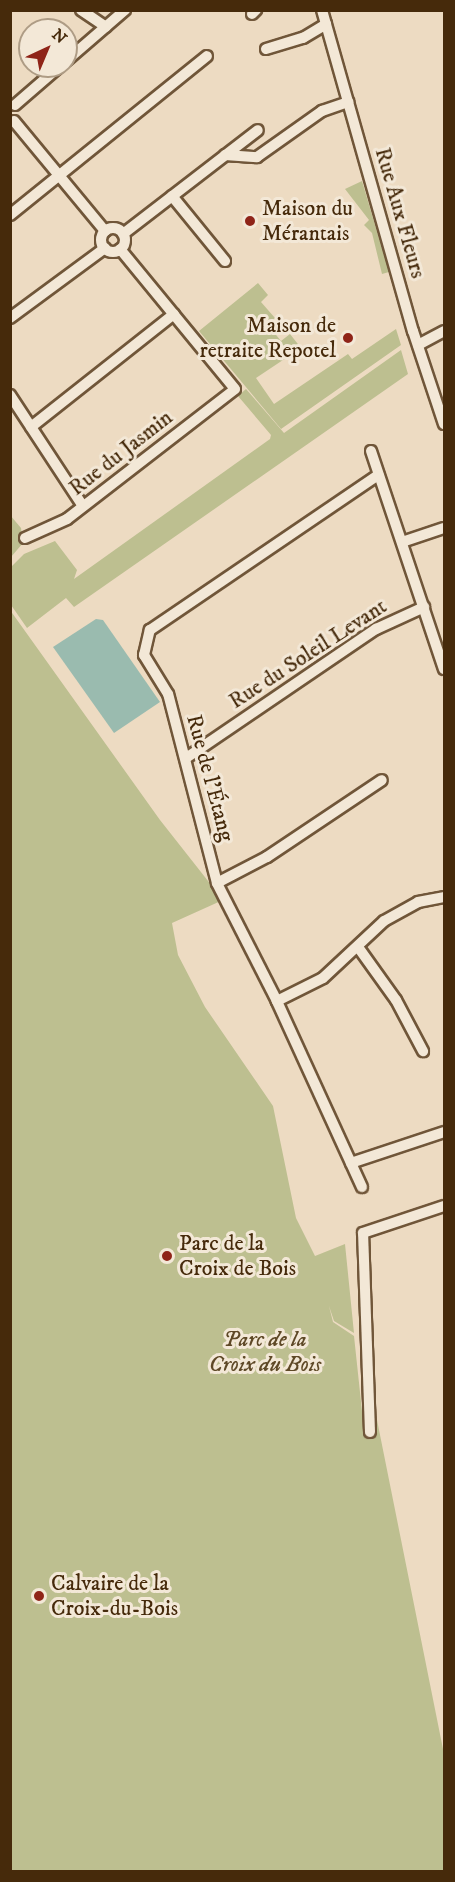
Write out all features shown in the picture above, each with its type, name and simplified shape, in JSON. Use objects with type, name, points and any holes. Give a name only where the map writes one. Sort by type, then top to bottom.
[{"type":"street","points":[[81,10],[105,27]]},
{"type":"street","points":[[78,51],[125,10]]},
{"type":"street","name":"Rue Aux Fleurs","points":[[322,10],[418,345],[444,424]]},
{"type":"street","points":[[266,49],[303,38],[326,24]]},
{"type":"street","points":[[10,215],[207,56]]},
{"type":"street","points":[[45,78],[13,103],[17,111],[12,122],[105,231]]},
{"type":"street","points":[[225,155],[257,157],[322,111],[348,102]]},
{"type":"street","points":[[123,234],[258,130]]},
{"type":"street","points":[[172,196],[225,261]]},
{"type":"street","points":[[113,228],[123,234],[125,242],[120,249],[112,252],[105,248],[101,240],[105,231],[113,228]]},
{"type":"street","points":[[10,318],[105,248]]},
{"type":"street","points":[[31,427],[174,314],[120,249]]},
{"type":"street","name":"Rue du Jasmin","points":[[25,538],[67,519],[235,389],[174,314]]},
{"type":"street","points":[[418,345],[444,331]]},
{"type":"street","points":[[10,395],[83,506]]},
{"type":"street","points":[[371,451],[444,669]]},
{"type":"street","name":"Rue de l'Étang","points":[[362,1187],[277,1001],[217,883],[168,694],[144,655],[150,630],[378,475]]},
{"type":"street","points":[[402,542],[444,528]]},
{"type":"street","name":"Rue du Soleil Levant","points":[[186,758],[376,629],[424,607]]},
{"type":"street","points":[[217,883],[267,857],[382,780]]},
{"type":"street","points":[[277,1001],[323,978],[384,921],[418,902],[444,897]]},
{"type":"street","points":[[358,947],[396,1000],[423,1051]]},
{"type":"street","points":[[351,1163],[444,1132]]},
{"type":"street","points":[[370,1432],[363,1233],[444,1206]]},
{"type":"green space","points":[[362,181],[389,272],[382,274],[372,233],[364,225],[369,220],[345,189]]},
{"type":"green space","points":[[258,283],[268,295],[261,302],[275,318],[268,325],[281,341],[290,334],[301,348],[256,378],[274,404],[348,354],[352,359],[396,329],[401,345],[281,429],[199,331]]},
{"type":"green space","points":[[401,350],[408,374],[74,607],[66,598],[27,628],[11,605],[11,567],[24,554],[55,541],[77,570],[74,579],[270,439],[271,435],[238,396],[246,389],[284,433]]},
{"type":"green space","points":[[10,515],[21,528],[23,543],[11,557]]},
{"type":"green space","name":"Parc de la Croix du Bois","points":[[10,610],[160,820],[223,900],[172,923],[178,955],[205,1007],[273,1106],[296,1218],[315,1256],[345,1244],[354,1333],[334,1321],[329,1306],[333,1322],[354,1336],[362,1411],[375,1410],[444,1754],[444,1871],[11,1871]]},
{"type":"water","points":[[96,619],[103,620],[160,702],[114,733],[53,647]]},
{"type":"place","name":"Maison du Mérantais","points":[[250,221]]},
{"type":"place","name":"Maison de retraite Repotel","points":[[348,338]]},
{"type":"place","name":"Parc de la Croix de Bois","points":[[167,1256]]},
{"type":"place","name":"Calvaire de la Croix-du-Bois","points":[[39,1596]]}]
